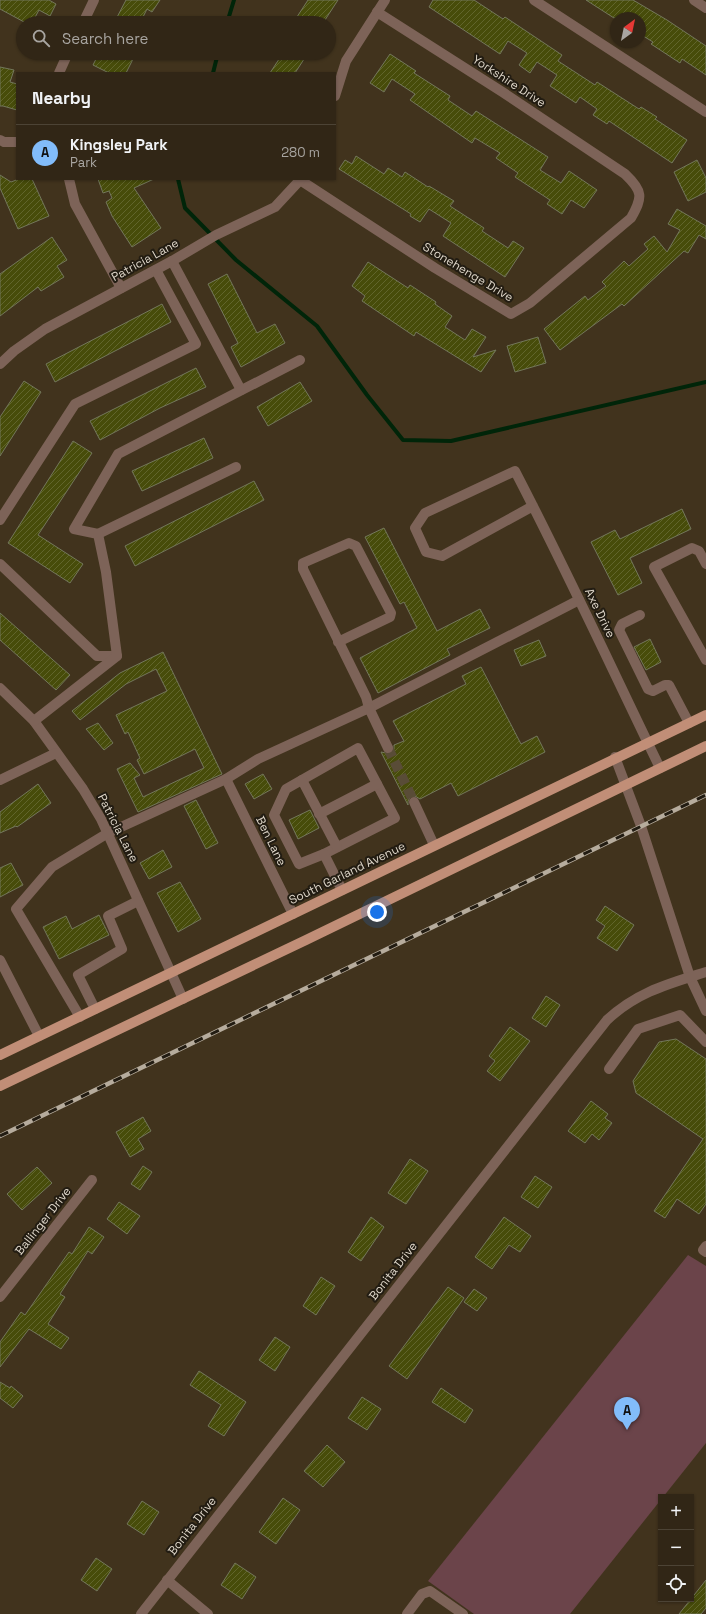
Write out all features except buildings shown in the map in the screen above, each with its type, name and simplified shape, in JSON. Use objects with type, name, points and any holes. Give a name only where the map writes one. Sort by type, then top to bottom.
[{"type":"main road","name":"South Garland Avenue","points":[[0,1056],[615,757],[706,715]]},
{"type":"main road","points":[[0,1086],[706,746]]},
{"type":"street","points":[[86,16],[94,0]]},
{"type":"street","points":[[336,93],[346,61],[384,0]]},
{"type":"street","points":[[534,0],[706,112]]},
{"type":"street","name":"Yorkshire Drive","points":[[377,12],[504,93],[625,174]]},
{"type":"street","points":[[59,72],[65,60]]},
{"type":"street","points":[[0,140],[4,142],[16,142]]},
{"type":"street","name":"Stonehenge Drive","points":[[301,180],[435,268],[511,314],[530,303],[631,218],[640,202],[638,186],[625,174]]},
{"type":"street","points":[[69,180],[75,204],[121,288]]},
{"type":"street","name":"Patricia Lane","points":[[0,364],[14,351],[44,329],[156,270],[216,235],[275,207],[301,180]]},
{"type":"street","points":[[172,261],[241,390]]},
{"type":"street","points":[[0,520],[75,404],[196,344],[156,270]]},
{"type":"street","points":[[236,468],[98,534],[74,529],[118,454],[300,360]]},
{"type":"street","name":"Axe Drive","points":[[533,506],[442,556],[426,552],[415,528],[425,513],[514,471],[533,506],[660,768]]},
{"type":"street","points":[[98,534],[106,572],[117,656]]},
{"type":"street","points":[[338,642],[390,617],[391,613],[356,546],[349,543],[303,563],[302,569],[338,642],[366,697],[368,708],[388,748]]},
{"type":"street","points":[[706,564],[699,551],[692,548],[654,567],[706,660]]},
{"type":"street","points":[[0,564],[97,656],[117,656]]},
{"type":"street","points":[[80,1017],[16,909],[52,867],[108,834],[226,778],[258,759],[368,708],[579,600]]},
{"type":"street","points":[[640,614],[622,624],[619,630],[648,688],[653,691],[665,685],[669,685],[689,723]]},
{"type":"street","points":[[34,722],[117,656]]},
{"type":"street","name":"Patricia Lane","points":[[0,688],[34,722],[83,789],[108,834],[183,999]]},
{"type":"street","points":[[358,748],[377,784],[395,818],[324,854],[299,864],[274,815],[286,789],[358,748]]},
{"type":"street","points":[[0,780],[56,753]]},
{"type":"street","points":[[615,757],[642,826],[690,977],[706,1011]]},
{"type":"street","name":"Ben Lane","points":[[226,778],[293,914]]},
{"type":"street","points":[[302,780],[337,847]]},
{"type":"street","points":[[319,814],[377,784]]},
{"type":"street","points":[[414,802],[434,846]]},
{"type":"street","points":[[324,854],[342,890]]},
{"type":"street","points":[[95,1009],[78,975],[122,949],[108,916],[138,901]]},
{"type":"street","points":[[0,960],[39,1036]]},
{"type":"street","name":"Bonita Drive","points":[[141,1614],[607,1020],[621,1007],[636,997],[706,972]]},
{"type":"street","points":[[609,1069],[638,1029],[680,1015],[706,1042]]},
{"type":"street","name":"Ballinger Drive","points":[[0,1298],[92,1180]]},
{"type":"street","points":[[706,1246],[703,1250],[706,1252]]},
{"type":"street","points":[[167,1580],[208,1614]]},
{"type":"street","points":[[407,1614],[422,1594],[430,1591],[463,1614]]},
{"type":"shaded area","points":[[688,1255],[706,1266],[706,1443],[665,1494],[658,1494],[658,1503],[570,1614],[474,1614],[428,1581]]},
{"type":"waterway","points":[[229,16],[234,0]]},
{"type":"waterway","points":[[213,72],[216,60]]},
{"type":"waterway","points":[[178,180],[185,208],[236,260],[317,326],[367,395],[403,440],[451,441],[706,382]]},
{"type":"tunnel","points":[[388,748],[414,802]]},
{"type":"railway","points":[[0,1136],[706,795]]},
{"type":"place","name":"Kingsley Park","points":[[627,1430]]}]
